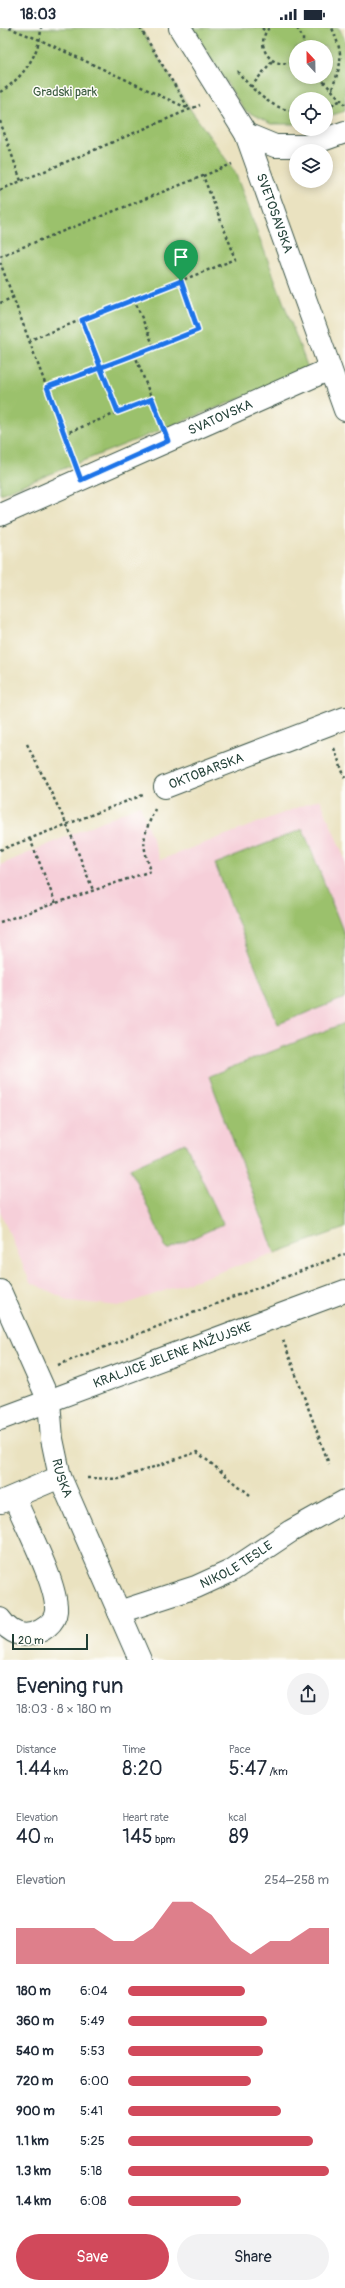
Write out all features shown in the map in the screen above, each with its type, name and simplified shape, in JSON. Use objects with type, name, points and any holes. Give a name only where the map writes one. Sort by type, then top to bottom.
[{"type":"street","name":"SVETOSAVSKA","points":[[180,28],[246,134],[345,410]]},
{"type":"street","points":[[246,134],[276,146],[306,146],[345,132]]},
{"type":"street","name":"SVATOVSKA","points":[[0,515],[330,369]]},
{"type":"street","name":"OKTOBARSKA","points":[[165,787],[335,722]]},
{"type":"street","name":"RUSKA","points":[[0,1291],[49,1401],[52,1439],[60,1477],[140,1660]]},
{"type":"street","name":"KRALJICE JELENE ANŽUJSKE","points":[[0,1419],[345,1291]]},
{"type":"street","points":[[0,1619],[6,1627],[14,1632],[29,1635],[39,1632],[47,1626],[56,1612],[55,1593],[7,1500],[60,1477]]},
{"type":"street","name":"NIKOLE TESLE","points":[[119,1612],[196,1587],[231,1571],[291,1531],[345,1501]]},
{"type":"path","points":[[9,28],[40,40],[190,109]]},
{"type":"path","points":[[0,92],[8,87],[24,72],[40,40],[41,28]]},
{"type":"path","points":[[140,28],[190,109]]},
{"type":"path","points":[[262,28],[266,32]]},
{"type":"path","points":[[269,28],[262,44],[267,57],[272,61],[286,64],[289,62]]},
{"type":"path","points":[[297,28],[303,40]]},
{"type":"path","points":[[332,28],[341,49],[340,66],[332,89]]},
{"type":"path","points":[[251,87],[272,61]]},
{"type":"path","points":[[232,65],[251,87],[270,103],[289,109]]},
{"type":"path","points":[[327,84],[345,104]]},
{"type":"path","points":[[333,104],[342,100]]},
{"type":"path","points":[[0,190],[204,103]]},
{"type":"path","points":[[0,121],[21,181]]},
{"type":"path","points":[[0,256],[237,162]]},
{"type":"path","points":[[30,340],[236,259],[203,176]]},
{"type":"path","points":[[0,262],[81,480]]},
{"type":"path","points":[[47,387],[198,330],[181,281]]},
{"type":"path","points":[[0,303],[14,297]]},
{"type":"path","points":[[134,299],[154,347]]},
{"type":"path","points":[[82,320],[118,412]]},
{"type":"path","points":[[135,355],[168,441]]},
{"type":"path","points":[[64,434],[152,399]]},
{"type":"path","points":[[335,722],[345,778]]},
{"type":"path","points":[[27,744],[67,825],[93,890]]},
{"type":"path","points":[[0,922],[151,871],[143,846],[146,830],[165,787]]},
{"type":"path","name":"OKTOBARSKA","points":[[0,850],[165,787]]},
{"type":"path","points":[[30,839],[56,904]]},
{"type":"path","points":[[52,1367],[345,1254]]},
{"type":"path","points":[[274,1318],[329,1464]]},
{"type":"path","points":[[60,1477],[119,1479],[198,1452],[250,1495]]},
{"type":"shaded area","points":[[320,799],[345,859],[345,1023],[209,1076],[275,1253],[120,1306],[70,1301],[30,1282],[0,1211],[0,865],[140,805],[160,860]]},
{"type":"green space","name":"Gradski park","points":[[0,28],[140,28],[190,109],[235,172],[309,371],[0,494]]},
{"type":"green space","points":[[192,28],[339,28],[345,40],[345,111],[333,115],[333,92],[289,92],[289,124],[271,124],[244,110]]},
{"type":"green space","points":[[303,829],[345,936],[345,998],[278,1024],[215,864]]},
{"type":"green space","points":[[345,1023],[345,1228],[275,1253],[209,1076]]},
{"type":"green space","points":[[185,1143],[223,1224],[167,1250],[130,1168]]},
{"type":"route","points":[[181,281],[82,320],[100,368],[118,412],[152,399],[168,441],[81,480],[47,387],[100,368],[135,355],[198,330],[181,281]]}]
